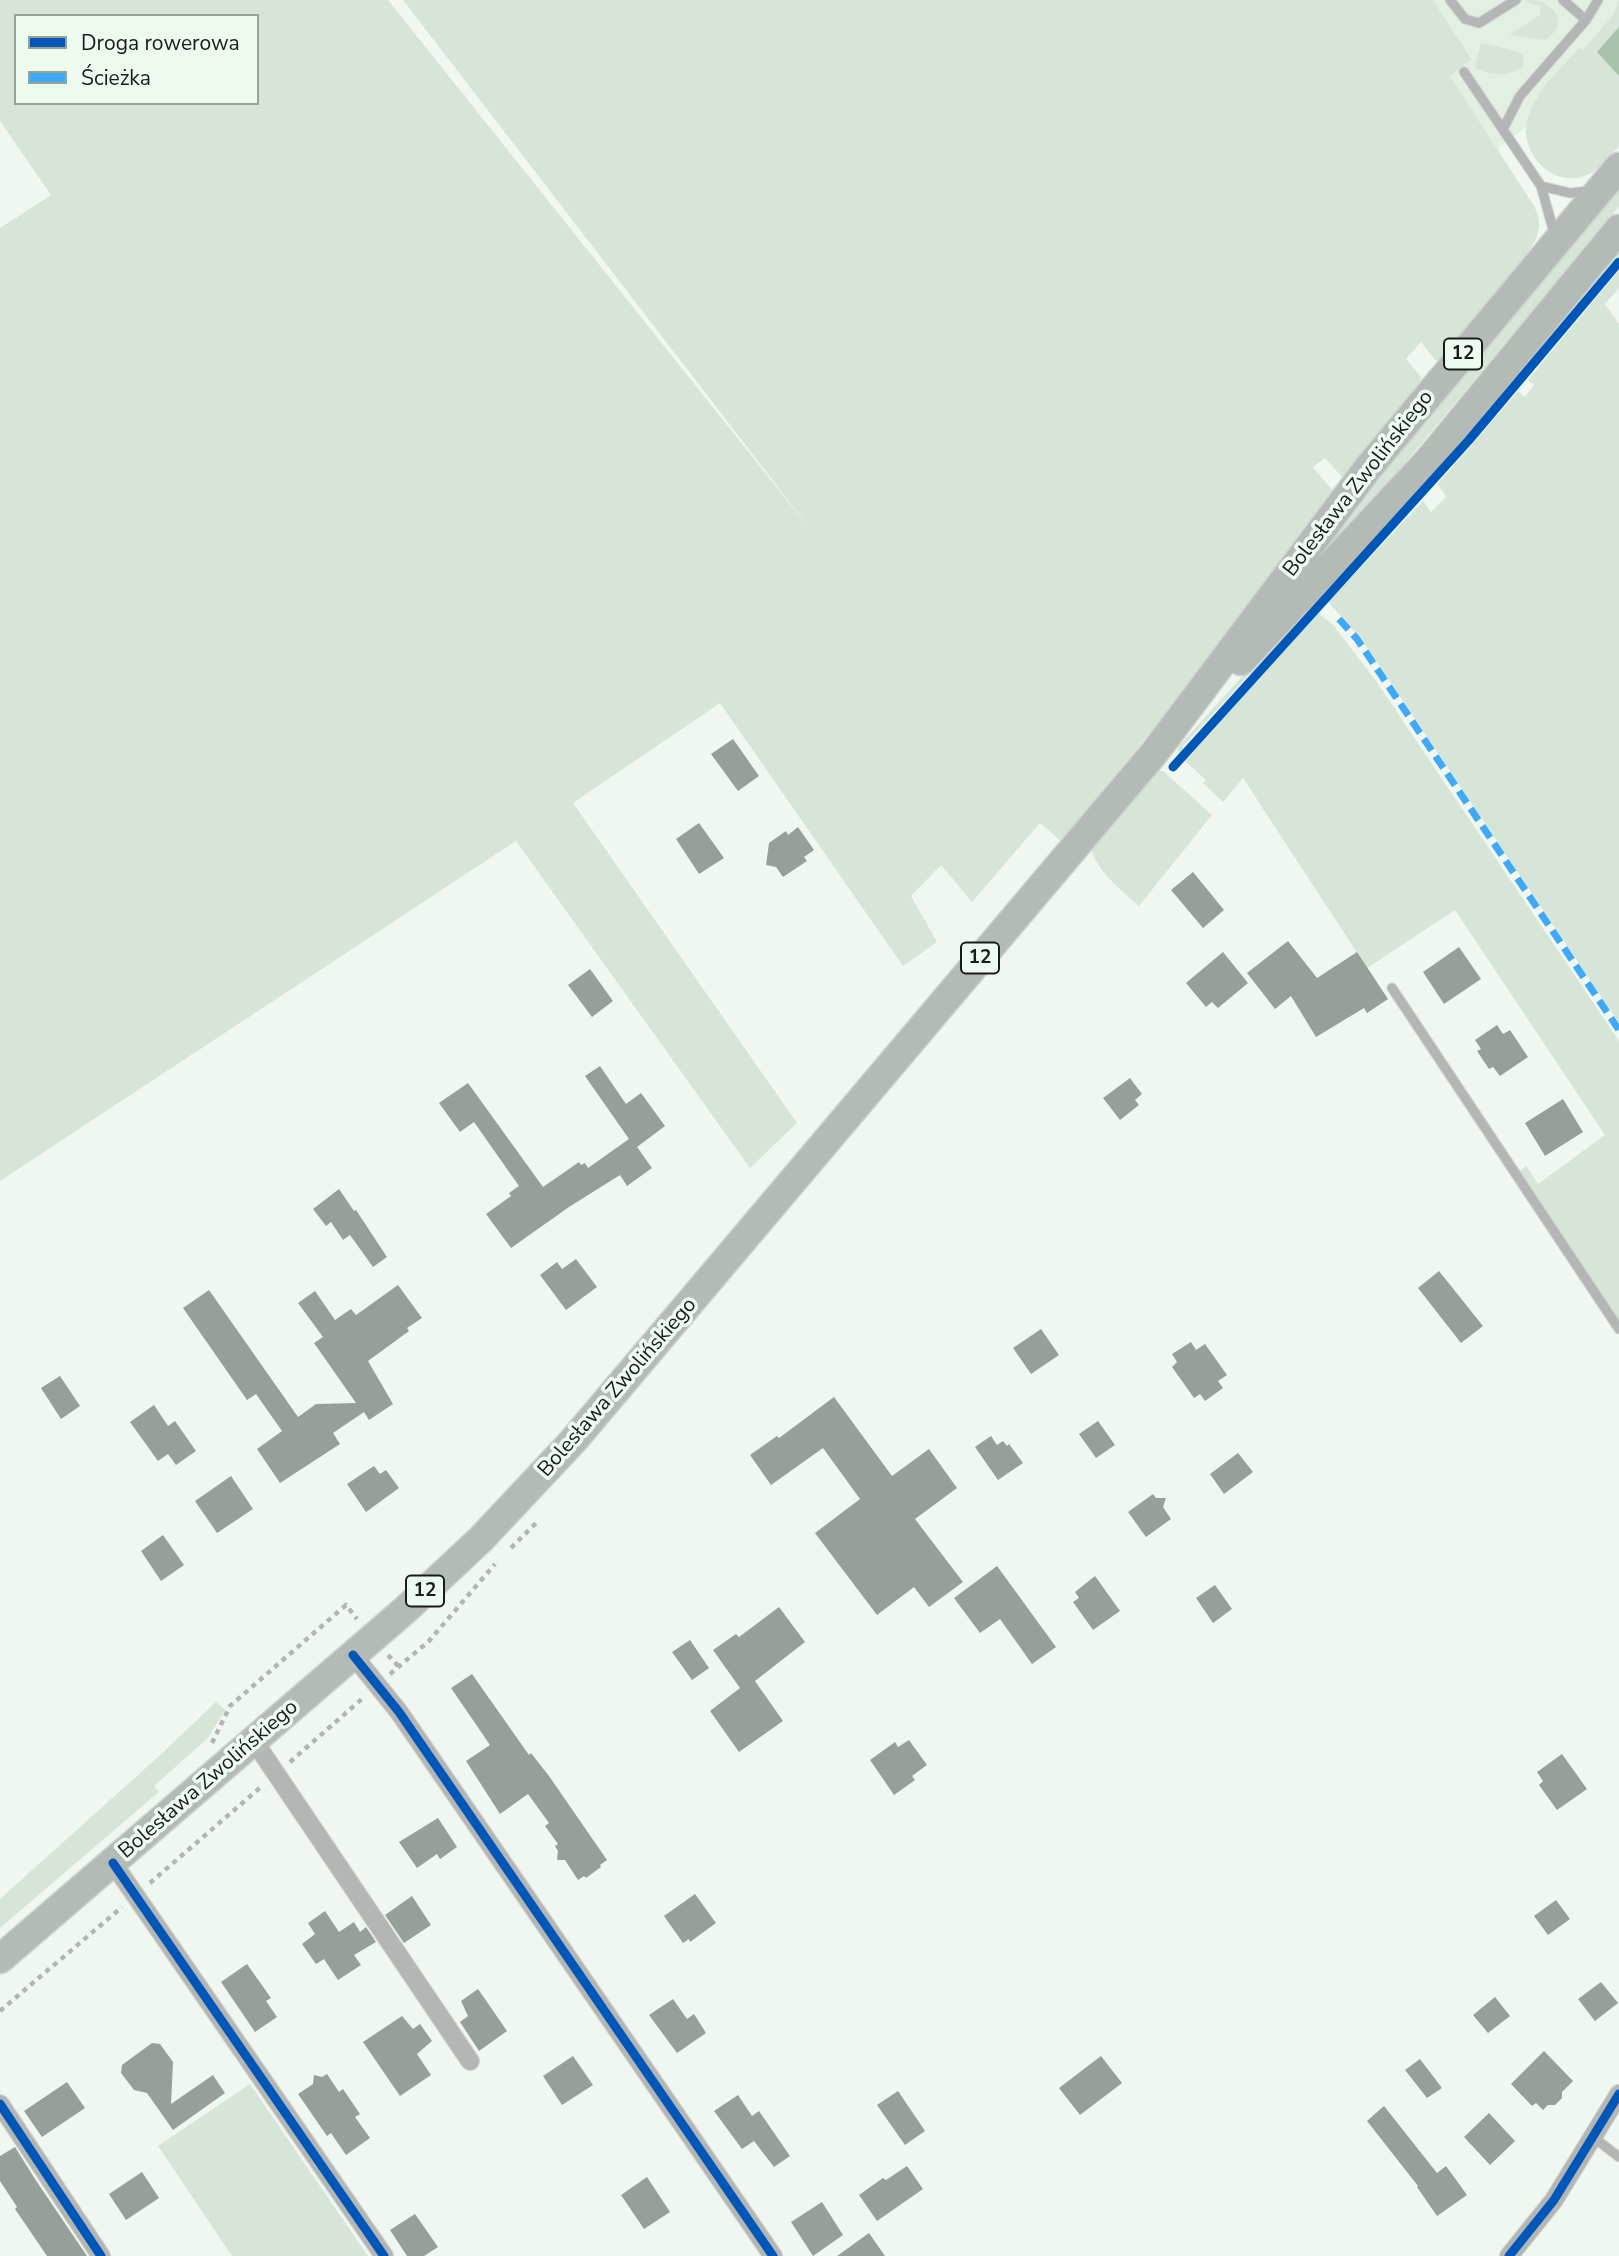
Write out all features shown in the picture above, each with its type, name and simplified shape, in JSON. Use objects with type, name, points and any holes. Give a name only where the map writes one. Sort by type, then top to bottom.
[{"type":"main road","name":"Bolesława Zwolińskiego","points":[[0,1959],[363,1647],[481,1539],[573,1441],[1161,744],[1369,467],[1619,167]]},
{"type":"main road","name":"Bolesława Zwolińskiego","points":[[1161,744],[1310,590],[1429,460],[1619,229]]},
{"type":"street","points":[[363,1647],[400,1712],[773,2256]]},
{"type":"street","points":[[254,1741],[470,2061]]},
{"type":"street","points":[[113,1863],[384,2256]]},
{"type":"street","points":[[1510,2256],[1554,2200],[1619,2094]]},
{"type":"street","points":[[0,2104],[101,2256]]},
{"type":"lane","points":[[1450,0],[1465,19],[1479,23],[1516,0]]},
{"type":"lane","points":[[1563,0],[1586,20]]},
{"type":"lane","points":[[1503,129],[1520,96],[1586,20],[1598,0]]},
{"type":"lane","points":[[1464,72],[1541,186],[1557,242]]},
{"type":"lane","points":[[1541,186],[1570,193],[1600,190]]},
{"type":"lane","points":[[1392,988],[1619,1329]]},
{"type":"lane","points":[[1593,2137],[1619,2157]]},
{"type":"path","points":[[209,1748],[230,1706],[346,1605],[363,1647],[399,1667]]},
{"type":"shaded area","points":[[0,0],[388,0],[814,534],[403,0],[1433,0],[1472,59],[1450,76],[1534,206],[1539,225],[1537,236],[1527,254],[1439,360],[1435,360],[1421,342],[1406,359],[1421,377],[1420,383],[1348,478],[1343,478],[1325,458],[1313,467],[1333,491],[1334,497],[1238,626],[1061,841],[1040,823],[972,902],[941,865],[911,896],[937,942],[903,966],[720,703],[573,803],[797,1123],[750,1168],[516,841],[0,1181],[0,228],[51,195],[0,121]]},
{"type":"shaded area","points":[[1433,0],[1619,0],[1613,15],[1582,51],[1579,48],[1537,97],[1529,112],[1526,127],[1497,149],[1450,76],[1472,58]]},
{"type":"shaded area","points":[[1532,0],[1554,10],[1557,28],[1544,40],[1509,35],[1540,15],[1541,6],[1525,2]]},
{"type":"shaded area","points":[[1619,0],[1619,145],[1591,173],[1575,178],[1560,177],[1546,170],[1535,159],[1528,144],[1526,128],[1530,111],[1552,78],[1579,48],[1583,50],[1613,15]]},
{"type":"shaded area","points":[[1619,27],[1619,76],[1597,52]]},
{"type":"shaded area","points":[[1481,43],[1519,52],[1524,57],[1523,67],[1499,74],[1475,68]]},
{"type":"shaded area","points":[[1619,188],[1619,207],[1355,523],[1296,583],[1361,498]]},
{"type":"shaded area","points":[[1619,251],[1619,255],[1521,374],[1521,369]]},
{"type":"shaded area","points":[[1619,270],[1619,288],[1605,304],[1619,324],[1619,1023],[1362,640],[1328,602],[1423,501],[1431,512],[1446,497],[1438,484],[1518,391],[1525,397],[1534,385],[1528,380]]},
{"type":"shaded area","points":[[1307,608],[1311,608],[1182,747],[1184,748],[1178,755],[1178,747]]},
{"type":"shaded area","points":[[1318,613],[1334,626],[1376,681],[1619,1041],[1619,1321],[1520,1171],[1526,1166],[1538,1184],[1605,1135],[1455,910],[1367,968],[1243,778],[1223,802],[1203,783],[1206,780],[1185,761]]},
{"type":"shaded area","points":[[1156,771],[1163,771],[1212,815],[1139,906],[1104,873],[1091,849]]},
{"type":"shaded area","points":[[216,1702],[225,1710],[208,1738],[154,1786],[159,1792],[0,1928],[0,1899]]},
{"type":"shaded area","points":[[250,2084],[368,2256],[232,2256],[158,2146]]},
{"type":"building","points":[[733,739],[759,776],[738,791],[711,754]]},
{"type":"building","points":[[699,823],[724,858],[699,874],[676,839]]},
{"type":"building","points":[[798,827],[814,850],[804,857],[807,861],[783,877],[776,867],[766,865],[769,843],[786,831],[788,835]]},
{"type":"building","points":[[1193,872],[1224,910],[1203,928],[1171,890]]},
{"type":"building","points":[[1288,941],[1317,978],[1357,952],[1388,999],[1367,1013],[1364,1008],[1316,1037],[1291,996],[1275,1009],[1247,973]]},
{"type":"building","points":[[1459,947],[1481,979],[1444,1004],[1423,972]]},
{"type":"building","points":[[1223,952],[1248,983],[1218,1008],[1212,1002],[1206,1007],[1186,983]]},
{"type":"building","points":[[590,969],[613,1001],[592,1017],[568,985]]},
{"type":"building","points":[[1497,1025],[1503,1034],[1510,1030],[1528,1057],[1500,1076],[1493,1067],[1489,1069],[1477,1051],[1481,1049],[1475,1040]]},
{"type":"building","points":[[600,1066],[626,1104],[641,1093],[665,1126],[637,1147],[652,1168],[627,1186],[620,1175],[511,1248],[486,1214],[511,1196],[509,1193],[519,1186],[474,1122],[460,1132],[439,1103],[468,1083],[543,1187],[579,1162],[581,1165],[585,1163],[588,1168],[629,1139],[585,1076]]},
{"type":"building","points":[[1130,1078],[1142,1094],[1135,1100],[1139,1105],[1120,1120],[1103,1098]]},
{"type":"building","points":[[1563,1099],[1583,1132],[1545,1156],[1525,1123]]},
{"type":"building","points":[[339,1189],[387,1257],[373,1267],[350,1235],[343,1240],[331,1222],[326,1226],[313,1209]]},
{"type":"building","points":[[576,1259],[597,1287],[566,1310],[540,1275],[557,1262],[562,1269]]},
{"type":"building","points":[[1439,1271],[1483,1326],[1461,1343],[1418,1288]]},
{"type":"building","points":[[398,1285],[422,1318],[368,1361],[393,1404],[369,1420],[364,1412],[333,1433],[340,1444],[280,1483],[257,1449],[282,1431],[256,1394],[247,1400],[183,1308],[209,1290],[298,1417],[316,1404],[356,1403],[314,1343],[323,1337],[298,1303],[315,1291],[335,1320],[351,1309],[356,1315]]},
{"type":"building","points":[[1041,1329],[1059,1355],[1031,1374],[1013,1348]]},
{"type":"building","points":[[1191,1342],[1196,1350],[1205,1344],[1227,1375],[1218,1381],[1223,1388],[1205,1401],[1200,1394],[1194,1398],[1172,1367],[1177,1362],[1172,1354]]},
{"type":"building","points":[[60,1376],[80,1406],[61,1419],[41,1388]]},
{"type":"building","points":[[834,1397],[892,1476],[929,1449],[957,1488],[915,1519],[963,1582],[929,1607],[914,1587],[877,1615],[815,1533],[860,1499],[823,1448],[771,1485],[750,1455],[777,1436],[779,1438]]},
{"type":"building","points":[[154,1405],[168,1426],[175,1421],[196,1451],[176,1465],[168,1454],[158,1461],[130,1422]]},
{"type":"building","points":[[1098,1421],[1115,1445],[1096,1458],[1079,1434]]},
{"type":"building","points":[[991,1436],[997,1445],[1003,1441],[1007,1446],[1009,1444],[1023,1463],[998,1480],[975,1447]]},
{"type":"building","points":[[1238,1453],[1253,1472],[1224,1494],[1210,1474]]},
{"type":"building","points":[[374,1466],[380,1474],[386,1470],[399,1488],[366,1512],[347,1484]]},
{"type":"building","points":[[231,1476],[253,1509],[217,1533],[195,1501]]},
{"type":"building","points":[[1153,1494],[1156,1498],[1166,1498],[1163,1507],[1171,1519],[1146,1537],[1128,1512]]},
{"type":"building","points":[[163,1535],[184,1565],[161,1581],[141,1551]]},
{"type":"building","points":[[997,1566],[1056,1647],[1032,1664],[1000,1619],[980,1633],[954,1598]]},
{"type":"building","points":[[1095,1576],[1120,1611],[1093,1630],[1073,1602],[1079,1598],[1075,1592]]},
{"type":"building","points":[[1215,1585],[1232,1609],[1213,1623],[1196,1598]]},
{"type":"building","points":[[779,1607],[805,1642],[755,1681],[783,1721],[739,1752],[710,1711],[740,1688],[713,1650],[736,1634],[739,1637]]},
{"type":"building","points":[[690,1640],[709,1668],[692,1680],[672,1652]]},
{"type":"building","points":[[472,1674],[529,1755],[531,1753],[549,1776],[607,1860],[586,1878],[584,1876],[578,1880],[565,1860],[557,1860],[558,1851],[555,1846],[558,1844],[545,1826],[549,1823],[528,1794],[500,1814],[466,1761],[490,1745],[451,1688]]},
{"type":"building","points":[[909,1740],[927,1765],[912,1776],[915,1780],[894,1795],[870,1760],[895,1742],[898,1747]]},
{"type":"building","points":[[1562,1754],[1587,1789],[1557,1810],[1539,1785],[1543,1781],[1537,1772]]},
{"type":"building","points":[[438,1818],[457,1847],[440,1859],[437,1854],[417,1868],[399,1842]]},
{"type":"building","points":[[695,1894],[716,1923],[690,1942],[689,1939],[683,1943],[664,1916]]},
{"type":"building","points":[[412,1896],[431,1925],[404,1943],[385,1915]]},
{"type":"building","points":[[1556,1900],[1570,1919],[1548,1935],[1534,1916]]},
{"type":"building","points":[[325,1911],[339,1932],[354,1922],[360,1932],[366,1927],[376,1942],[354,1955],[361,1965],[338,1980],[324,1959],[316,1964],[302,1944],[315,1934],[308,1923]]},
{"type":"building","points":[[247,1964],[271,1998],[266,2001],[277,2017],[255,2032],[221,1982]]},
{"type":"building","points":[[1601,1982],[1618,2003],[1595,2021],[1578,1999]]},
{"type":"building","points":[[478,1989],[507,2031],[479,2051],[460,2022],[468,2016],[461,2001]]},
{"type":"building","points":[[1495,1997],[1510,2016],[1488,2033],[1473,2015]]},
{"type":"building","points":[[673,1999],[687,2019],[694,2014],[706,2033],[677,2053],[649,2015]]},
{"type":"building","points":[[402,2016],[413,2029],[420,2024],[432,2041],[417,2054],[431,2075],[400,2096],[363,2042]]},
{"type":"building","points":[[152,2043],[160,2044],[173,2062],[171,2104],[213,2075],[225,2093],[173,2130],[147,2093],[134,2090],[121,2073],[122,2065]]},
{"type":"building","points":[[1544,2051],[1573,2081],[1562,2092],[1562,2098],[1555,2105],[1548,2105],[1543,2110],[1536,2103],[1532,2106],[1511,2084]]},
{"type":"building","points":[[573,2056],[593,2085],[562,2105],[543,2076]]},
{"type":"building","points":[[1101,2056],[1122,2083],[1080,2115],[1059,2088]]},
{"type":"building","points":[[1420,2059],[1442,2088],[1427,2098],[1405,2070]]},
{"type":"building","points":[[327,2074],[339,2092],[343,2089],[360,2114],[355,2117],[370,2138],[346,2155],[331,2133],[327,2136],[298,2094],[313,2084],[314,2075],[322,2077]]},
{"type":"building","points":[[67,2082],[85,2108],[42,2137],[24,2111]]},
{"type":"building","points":[[898,2091],[925,2131],[905,2145],[877,2105]]},
{"type":"building","points":[[738,2095],[752,2116],[759,2111],[790,2156],[774,2167],[754,2141],[742,2149],[714,2111]]},
{"type":"building","points":[[1384,2106],[1437,2173],[1446,2166],[1467,2195],[1437,2216],[1418,2186],[1367,2121]]},
{"type":"building","points":[[1489,2113],[1515,2141],[1490,2165],[1464,2137]]},
{"type":"building","points":[[15,2147],[87,2256],[47,2256],[15,2209],[17,2207],[0,2181],[0,2156]]},
{"type":"building","points":[[907,2166],[923,2189],[877,2221],[859,2195],[883,2178],[886,2180]]},
{"type":"building","points":[[142,2172],[159,2198],[126,2220],[109,2194]]},
{"type":"building","points":[[647,2177],[670,2212],[644,2229],[621,2195]]},
{"type":"building","points":[[822,2202],[843,2235],[813,2256],[791,2222]]},
{"type":"building","points":[[415,2214],[438,2247],[424,2256],[407,2256],[390,2230]]},
{"type":"building","points":[[869,2233],[885,2256],[837,2256]]},
{"type":"marked path","points":[[1339,619],[1357,639],[1619,1030]]},
{"type":"cycle path","points":[[1173,767],[1469,440],[1619,262]]},
{"type":"cycle path","points":[[353,1655],[399,1712],[773,2256]]},
{"type":"cycle path","points":[[113,1863],[384,2256]]},
{"type":"cycle path","points":[[1509,2256],[1554,2200],[1619,2094]]},
{"type":"cycle path","points":[[0,2104],[101,2256]]}]
